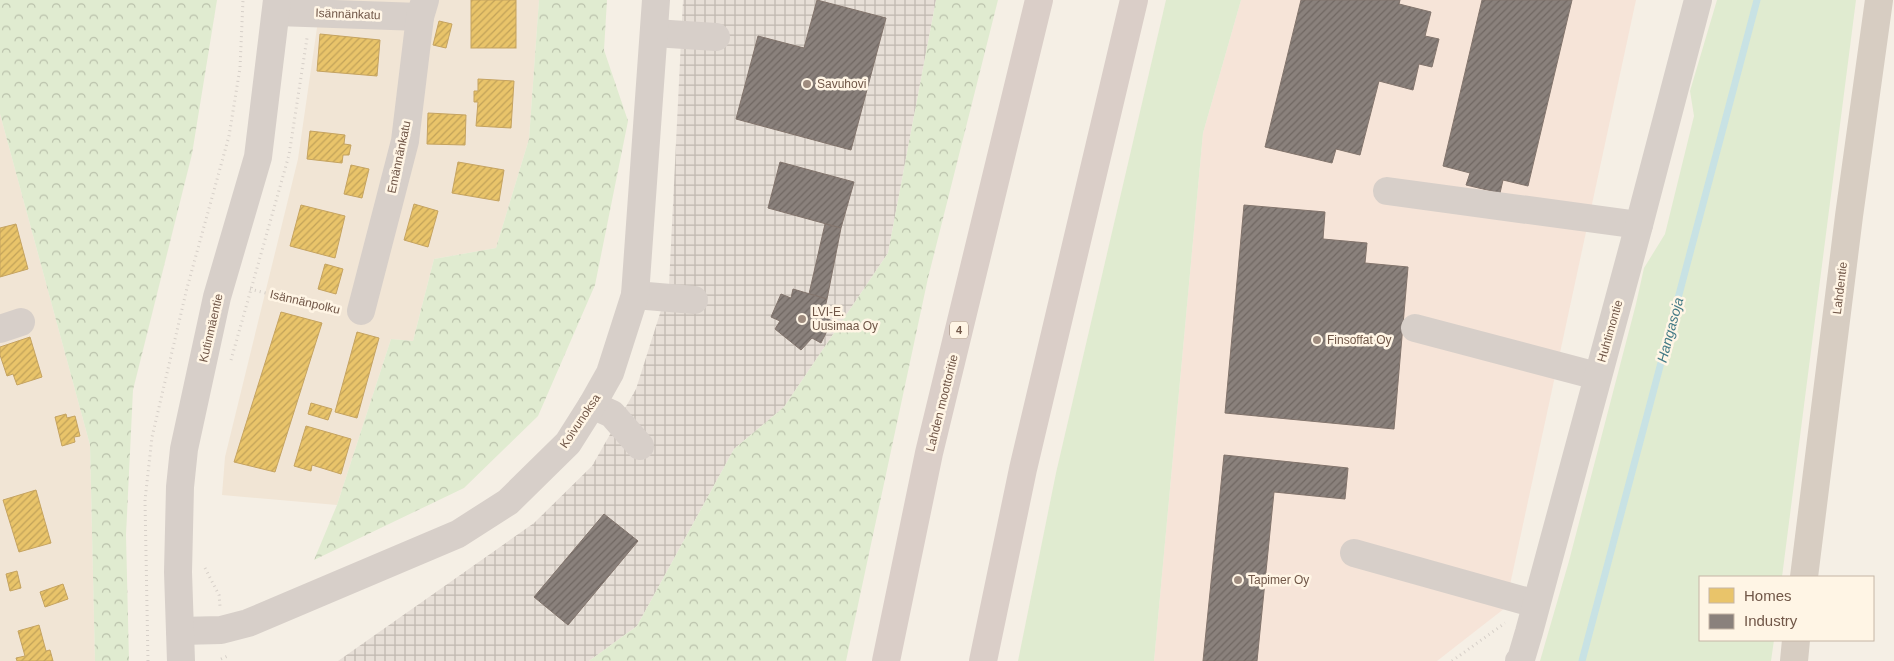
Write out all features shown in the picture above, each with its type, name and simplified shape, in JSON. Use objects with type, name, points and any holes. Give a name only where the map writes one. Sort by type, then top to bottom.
[{"type":"highway","name":"Lahden moottoritie","points":[[886,661],[930,453],[1039,0]]},
{"type":"highway","points":[[983,661],[1023,469],[1134,0]]},
{"type":"main road","name":"Lahdentie","points":[[1804,576],[1849,216],[1879,0]]},
{"type":"main road","points":[[1794,661],[1796,641]]},
{"type":"street","name":"Koivunoksa","points":[[180,631],[221,630],[248,623],[458,534],[508,502],[568,443],[610,372],[635,295],[656,0]]},
{"type":"street","name":"Huhtimontie","points":[[1519,661],[1530,632],[1698,0]]},
{"type":"street","name":"Isännänkatu","points":[[277,6],[312,12],[422,8]]},
{"type":"street","name":"Kutinmäentie","points":[[181,661],[178,572],[180,488],[184,449],[217,297],[258,157],[277,6]]},
{"type":"street","name":"Emännänkatu","points":[[361,311],[405,140],[422,8]]},
{"type":"street","points":[[654,33],[716,37]]},
{"type":"street","points":[[1387,191],[1639,225]]},
{"type":"street","points":[[635,295],[694,300]]},
{"type":"street","points":[[1415,328],[1597,376]]},
{"type":"street","points":[[592,405],[612,414],[640,446]]},
{"type":"street","points":[[1354,553],[1536,604]]},
{"type":"path","points":[[231,362],[289,155],[312,12]]},
{"type":"path","name":"Isännänpolku","points":[[250,289],[337,311],[361,311]]},
{"type":"path","points":[[205,561],[205,570],[219,595],[221,660],[230,655]]},
{"type":"shaded area","points":[[321,0],[539,0],[529,139],[496,248],[434,259],[413,341],[391,339],[337,505],[222,495],[225,457],[298,159]]},
{"type":"shaded area","points":[[683,0],[936,0],[888,253],[784,407],[734,449],[637,626],[589,661],[338,661],[534,523],[592,466],[636,389],[669,285]]},
{"type":"shaded area","points":[[1241,0],[1636,0],[1505,608],[1437,661],[1154,661],[1203,133]]},
{"type":"shaded area","points":[[0,114],[90,445],[95,661],[0,661]]},
{"type":"green space","points":[[0,0],[217,0],[192,154],[133,390],[126,535],[129,661],[95,661],[90,445],[0,114]]},
{"type":"green space","points":[[539,0],[607,0],[604,50],[628,121],[595,285],[538,416],[464,488],[314,560],[337,505],[391,339],[413,341],[434,259],[496,248],[529,139]]},
{"type":"green space","points":[[936,0],[998,0],[928,278],[846,661],[589,661],[637,626],[734,449],[784,407],[888,253]]},
{"type":"green space","points":[[1166,0],[1241,0],[1203,133],[1154,661],[1018,661],[1056,473]]},
{"type":"green space","points":[[1717,0],[1856,0],[1782,576],[1699,576],[1699,641],[1774,641],[1771,661],[1540,661],[1569,561],[1644,268],[1665,234],[1694,116],[1690,91]]},
{"type":"building: Homes","points":[[471,0],[516,0],[516,48],[471,48]]},
{"type":"building: Homes","points":[[439,21],[452,24],[446,48],[433,45]]},
{"type":"building: Homes","points":[[320,34],[380,40],[377,76],[317,71]]},
{"type":"building: Homes","points":[[478,79],[514,81],[511,128],[476,126],[478,102],[474,102],[474,91],[478,91]]},
{"type":"building: Homes","points":[[428,113],[466,115],[465,145],[427,144]]},
{"type":"building: Homes","points":[[310,131],[345,135],[344,144],[351,145],[349,155],[343,155],[342,163],[307,159]]},
{"type":"building: Homes","points":[[458,162],[504,170],[499,201],[452,193]]},
{"type":"building: Homes","points":[[351,165],[369,169],[362,198],[344,194]]},
{"type":"building: Homes","points":[[414,204],[438,211],[428,247],[404,240]]},
{"type":"building: Homes","points":[[301,205],[345,216],[335,258],[290,246]]},
{"type":"building: Homes","points":[[16,224],[28,269],[0,277],[0,228]]},
{"type":"building: Homes","points":[[325,264],[343,269],[336,294],[318,289]]},
{"type":"building: Homes","points":[[281,312],[322,323],[275,472],[234,462]]},
{"type":"building: Homes","points":[[357,332],[379,338],[357,418],[335,412]]},
{"type":"building: Homes","points":[[30,337],[42,377],[17,385],[13,374],[7,376],[0,355],[0,347]]},
{"type":"building: Homes","points":[[311,403],[332,409],[328,420],[308,414]]},
{"type":"building: Homes","points":[[66,414],[67,418],[75,416],[80,436],[74,437],[75,442],[62,446],[55,417]]},
{"type":"building: Homes","points":[[306,426],[351,439],[341,474],[312,465],[311,471],[294,466]]},
{"type":"building: Homes","points":[[36,490],[51,543],[19,552],[3,500]]},
{"type":"building: Homes","points":[[17,571],[21,588],[10,591],[6,574]]},
{"type":"building: Homes","points":[[63,584],[68,599],[45,607],[40,592]]},
{"type":"building: Homes","points":[[39,625],[46,651],[50,650],[53,661],[17,661],[16,658],[25,656],[18,631]]},
{"type":"building: Industry","name":"Savuhovi","points":[[817,0],[886,18],[851,150],[736,119],[758,36],[804,48]]},
{"type":"building: Industry","points":[[1301,0],[1400,0],[1399,4],[1431,12],[1425,36],[1439,39],[1432,67],[1419,64],[1413,90],[1379,81],[1360,155],[1336,149],[1332,163],[1265,147]]},
{"type":"building: Industry","points":[[1482,0],[1572,0],[1528,186],[1503,180],[1500,193],[1466,185],[1470,173],[1443,166]]},
{"type":"building: Industry","points":[[780,162],[854,182],[841,228],[768,208]]},
{"type":"building: Industry","name":"Finsoffat Oy","points":[[1244,205],[1325,212],[1323,239],[1367,243],[1365,263],[1408,267],[1394,429],[1225,413]]},
{"type":"building: Industry","points":[[825,224],[841,228],[827,299],[809,294]]},
{"type":"building: Industry","name":"LVI-E. Uusimaa Oy","points":[[793,289],[827,299],[823,316],[832,321],[821,343],[812,338],[801,350],[775,329],[780,321],[771,317],[781,294],[791,298]]},
{"type":"building: Industry","name":"Tapimer Oy","points":[[1224,455],[1348,468],[1345,499],[1274,492],[1257,661],[1203,661]]},
{"type":"building: Industry","points":[[604,514],[638,541],[568,625],[534,597]]},
{"type":"waterway","name":"Hangasoja","points":[[1582,661],[1757,0]]},
{"type":"place","name":"Savuhovi","points":[[807,84]]},
{"type":"place","name":"LVI-E. Uusimaa Oy","points":[[802,319]]},
{"type":"place","name":"Finsoffat Oy","points":[[1317,340]]},
{"type":"place","name":"Tapimer Oy","points":[[1238,580]]}]
